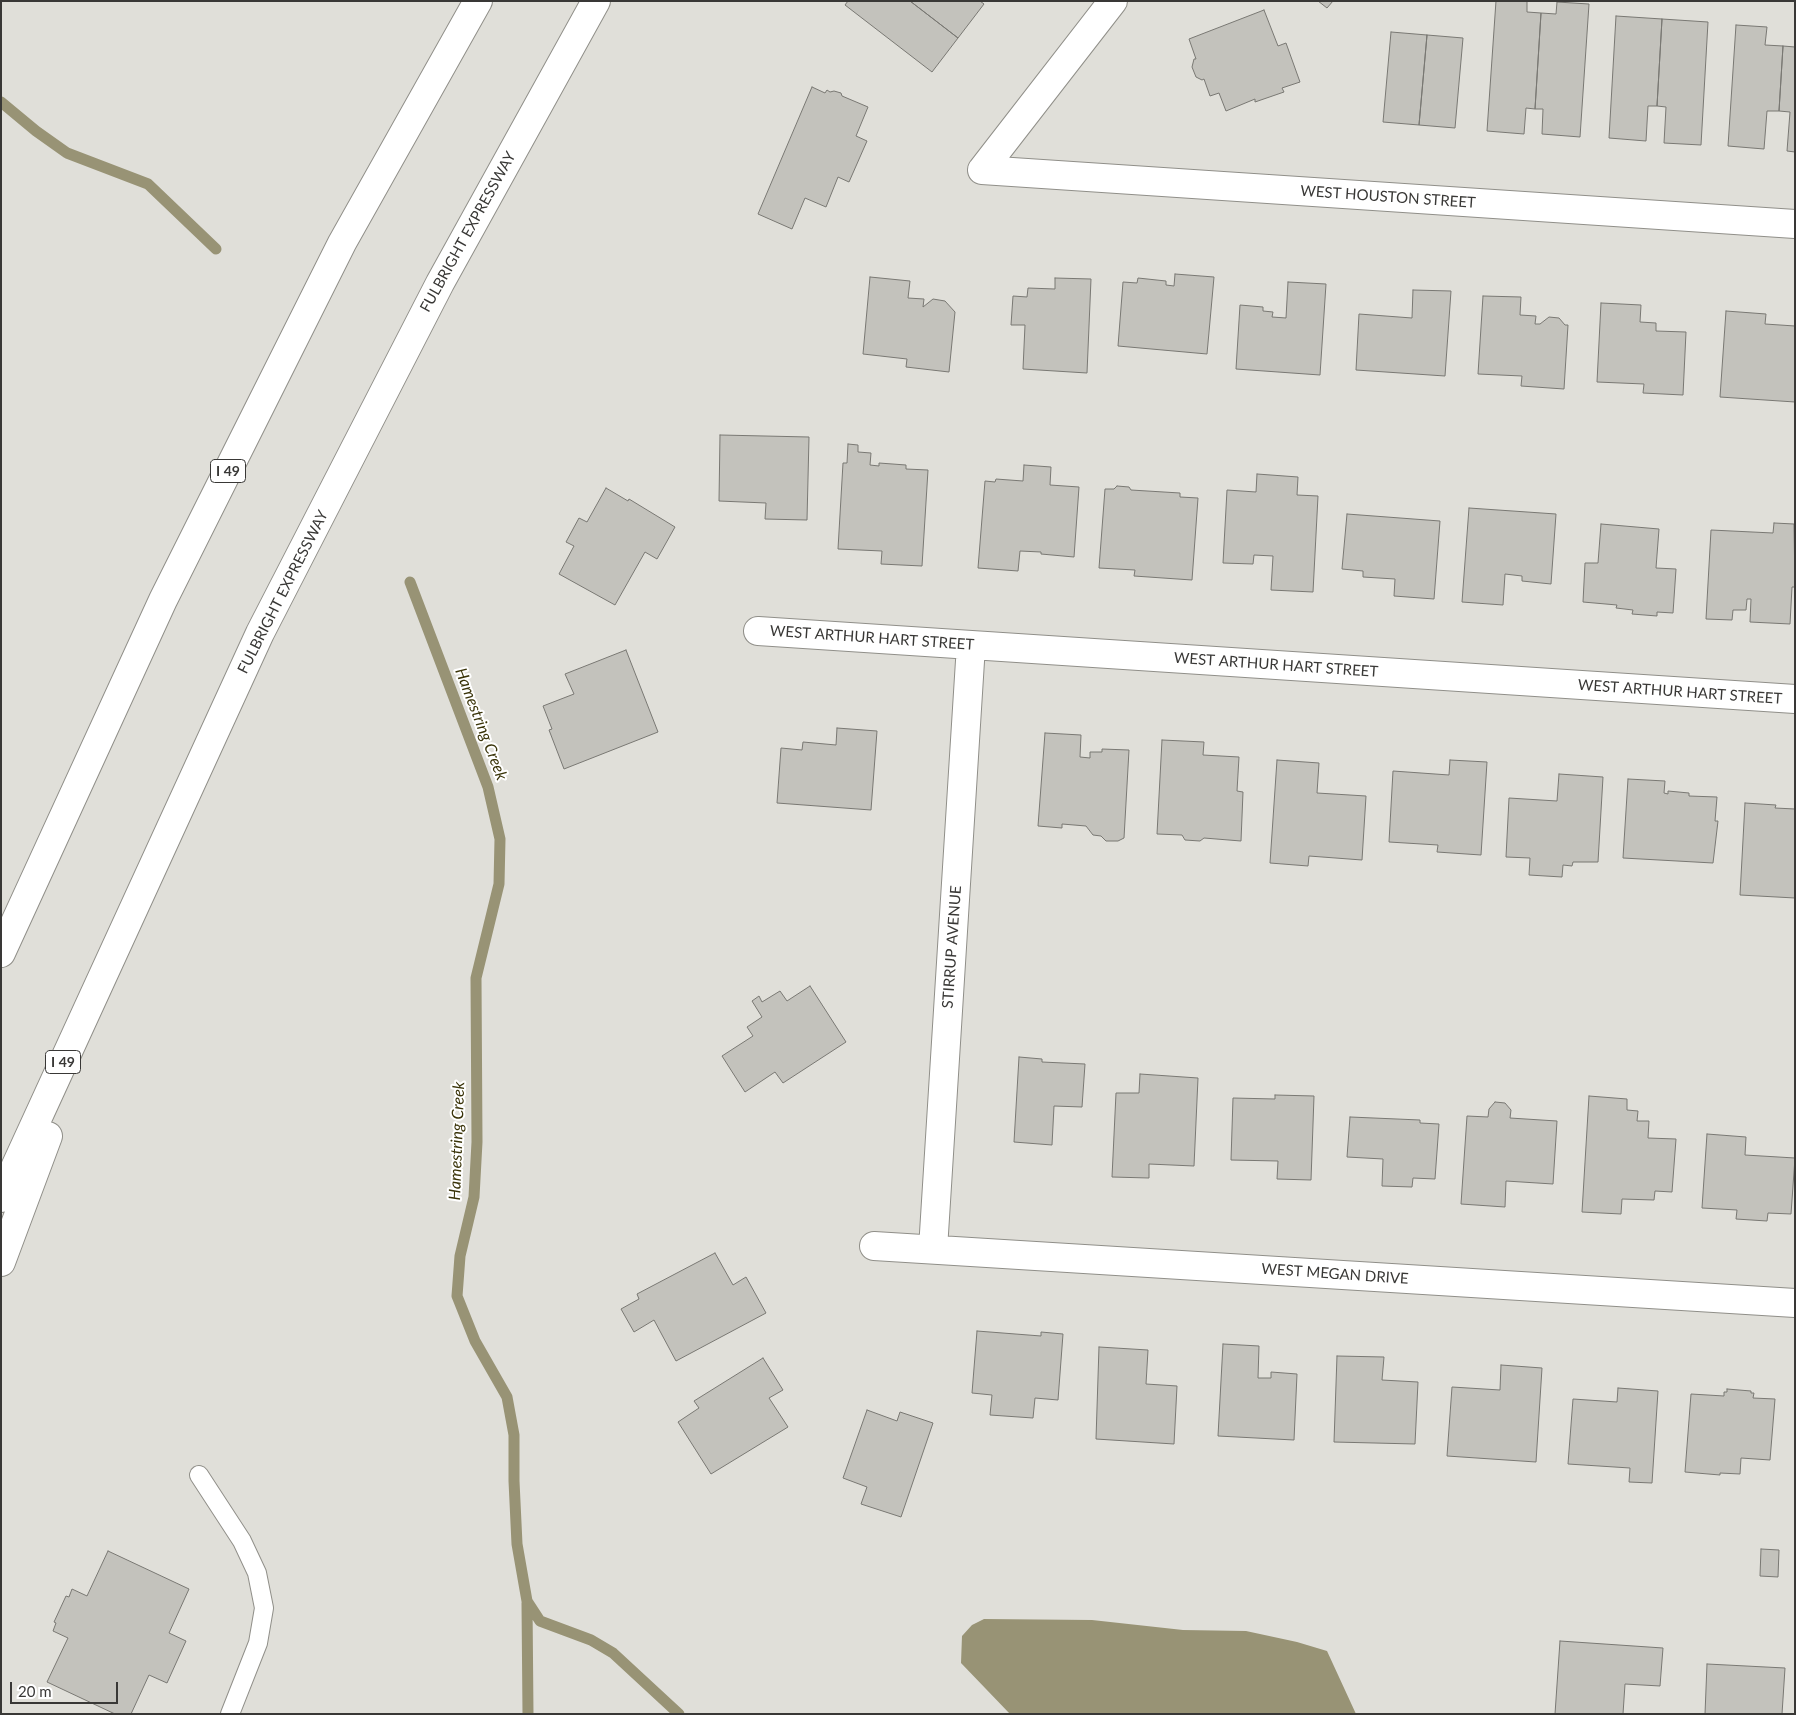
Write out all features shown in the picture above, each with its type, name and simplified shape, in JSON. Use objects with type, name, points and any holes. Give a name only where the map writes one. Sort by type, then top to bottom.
[{"type":"main road","name":"I 49","points":[[1,953],[163,600],[333,260],[478,1]]},
{"type":"main road","name":"FULBRIGHT EXPRESSWAY","points":[[1,1198],[260,633],[440,283],[596,1]]},
{"type":"main road","name":"WEST HOUSTON STREET","points":[[1113,1],[982,170],[1795,224]]},
{"type":"main road","name":"WEST ARTHUR HART STREET","points":[[758,631],[1795,699]]},
{"type":"main road","name":"STIRRUP AVENUE","points":[[934,1249],[971,645]]},
{"type":"main road","points":[[1,1262],[125,926]]},
{"type":"main road","name":"WEST MEGAN DRIVE","points":[[874,1246],[1795,1304]]},
{"type":"lane","points":[[199,1475],[242,1541],[257,1573],[264,1608],[258,1643],[230,1714]]},
{"type":"shaded area","points":[[984,1619],[1092,1620],[1183,1630],[1246,1631],[1297,1642],[1327,1651],[1356,1714],[1010,1714],[961,1663],[962,1636],[972,1625]]},
{"type":"building","points":[[848,1],[910,1],[958,38],[932,72],[845,5]]},
{"type":"building","points":[[910,1],[980,1],[984,4],[958,38]]},
{"type":"building","points":[[1318,1],[1333,1],[1327,8]]},
{"type":"building","points":[[1496,1],[1527,1],[1527,12],[1541,13],[1535,109],[1526,108],[1524,134],[1487,131]]},
{"type":"building","points":[[1557,2],[1589,4],[1580,137],[1542,134],[1543,109],[1535,109],[1541,13],[1556,14]]},
{"type":"building","points":[[1264,10],[1278,46],[1286,43],[1300,82],[1282,88],[1284,92],[1255,102],[1255,99],[1226,111],[1219,93],[1210,96],[1204,79],[1196,77],[1192,67],[1194,59],[1196,59],[1189,39]]},
{"type":"building","points":[[1616,16],[1662,19],[1657,106],[1648,106],[1646,141],[1609,138]]},
{"type":"building","points":[[1662,19],[1708,22],[1701,145],[1664,143],[1666,107],[1657,106]]},
{"type":"building","points":[[1736,25],[1767,27],[1765,45],[1783,46],[1779,111],[1767,111],[1764,149],[1728,146]]},
{"type":"building","points":[[1391,32],[1427,35],[1419,125],[1383,122]]},
{"type":"building","points":[[1427,35],[1463,38],[1455,128],[1419,125]]},
{"type":"building","points":[[1783,46],[1795,47],[1795,152],[1787,151],[1790,112],[1779,111]]},
{"type":"building","points":[[812,87],[825,93],[827,90],[841,93],[842,96],[868,107],[856,136],[867,141],[849,182],[838,177],[826,207],[805,198],[792,229],[758,214]]},
{"type":"building","points":[[1175,274],[1214,277],[1207,354],[1118,346],[1123,282],[1137,283],[1138,278],[1166,281],[1166,285],[1174,286]]},
{"type":"building","points":[[870,277],[910,281],[908,298],[924,299],[923,307],[933,299],[945,301],[955,312],[949,372],[906,367],[907,359],[863,354]]},
{"type":"building","points":[[1055,278],[1091,279],[1087,373],[1023,369],[1025,325],[1011,325],[1013,296],[1027,297],[1028,288],[1055,289]]},
{"type":"building","points":[[1288,282],[1326,284],[1320,375],[1236,369],[1240,305],[1263,307],[1263,311],[1273,312],[1272,317],[1286,318]]},
{"type":"building","points":[[1413,290],[1451,291],[1445,376],[1356,370],[1359,314],[1412,318]]},
{"type":"building","points":[[1483,296],[1521,297],[1520,315],[1536,316],[1535,324],[1540,324],[1549,317],[1559,318],[1565,325],[1568,325],[1564,389],[1521,386],[1522,376],[1478,374]]},
{"type":"building","points":[[1601,303],[1641,305],[1640,322],[1656,323],[1656,331],[1686,332],[1683,395],[1643,393],[1644,384],[1597,382]]},
{"type":"building","points":[[1726,311],[1766,314],[1765,324],[1795,326],[1795,402],[1720,397]]},
{"type":"building","points":[[720,435],[809,437],[807,520],[765,519],[766,503],[719,501]]},
{"type":"building","points":[[848,444],[858,445],[858,452],[871,453],[870,465],[879,466],[879,463],[906,465],[906,469],[928,470],[922,566],[881,564],[882,551],[838,549],[843,463],[847,463]]},
{"type":"building","points":[[1024,465],[1051,467],[1050,485],[1079,487],[1074,557],[1020,551],[1018,571],[978,568],[985,481],[995,482],[996,479],[1023,481]]},
{"type":"building","points":[[1257,474],[1298,477],[1297,495],[1318,496],[1313,592],[1271,590],[1273,556],[1254,555],[1253,564],[1223,563],[1227,490],[1256,492]]},
{"type":"building","points":[[1117,486],[1129,487],[1131,490],[1180,493],[1180,497],[1198,498],[1192,580],[1134,576],[1135,570],[1099,568],[1105,489],[1114,489]]},
{"type":"building","points":[[606,488],[628,501],[629,499],[675,527],[657,559],[645,552],[615,605],[559,574],[574,546],[566,542],[579,518],[587,522]]},
{"type":"building","points":[[1469,508],[1556,514],[1551,584],[1522,581],[1522,576],[1505,574],[1503,605],[1462,602]]},
{"type":"building","points":[[1347,514],[1440,521],[1434,599],[1394,596],[1395,579],[1363,577],[1363,571],[1342,569]]},
{"type":"building","points":[[1774,523],[1794,524],[1795,587],[1792,587],[1790,624],[1750,622],[1751,599],[1747,599],[1746,610],[1733,610],[1732,620],[1706,619],[1711,530],[1773,533]]},
{"type":"building","points":[[1601,524],[1659,529],[1656,568],[1676,569],[1673,613],[1657,612],[1657,616],[1632,614],[1633,610],[1616,608],[1617,605],[1583,602],[1585,563],[1598,563]]},
{"type":"building","points":[[626,650],[658,732],[564,769],[549,730],[552,729],[543,706],[574,694],[565,674]]},
{"type":"building","points":[[837,728],[877,731],[871,810],[777,803],[781,748],[802,750],[803,742],[836,745]]},
{"type":"building","points":[[1045,733],[1081,735],[1080,757],[1090,758],[1090,752],[1102,752],[1102,749],[1129,750],[1124,838],[1118,841],[1106,841],[1101,836],[1093,835],[1086,826],[1062,824],[1062,828],[1038,826]]},
{"type":"building","points":[[1162,740],[1204,742],[1203,755],[1239,757],[1237,791],[1243,792],[1241,841],[1204,838],[1200,841],[1185,840],[1182,835],[1157,834]]},
{"type":"building","points":[[1277,760],[1319,763],[1317,793],[1366,796],[1362,860],[1309,856],[1308,866],[1270,863]]},
{"type":"building","points":[[1450,760],[1487,762],[1481,855],[1437,852],[1438,845],[1389,842],[1393,771],[1449,775]]},
{"type":"building","points":[[1559,774],[1603,777],[1598,862],[1573,862],[1572,866],[1563,865],[1562,877],[1529,875],[1530,858],[1506,857],[1509,798],[1557,801]]},
{"type":"building","points":[[1628,779],[1665,781],[1664,793],[1668,794],[1668,791],[1689,793],[1689,796],[1717,797],[1715,821],[1718,821],[1713,863],[1623,858]]},
{"type":"building","points":[[1745,803],[1776,805],[1775,808],[1795,809],[1795,898],[1740,895]]},
{"type":"building","points":[[810,986],[846,1042],[783,1083],[775,1072],[745,1092],[722,1056],[753,1036],[747,1027],[762,1017],[752,1001],[759,996],[762,1002],[780,991],[787,1001]]},
{"type":"building","points":[[1019,1057],[1042,1059],[1042,1062],[1085,1064],[1082,1107],[1054,1106],[1052,1145],[1014,1142]]},
{"type":"building","points":[[1140,1074],[1198,1078],[1194,1166],[1149,1164],[1149,1178],[1112,1177],[1116,1093],[1139,1093]]},
{"type":"building","points":[[1275,1095],[1314,1096],[1311,1180],[1277,1179],[1278,1161],[1231,1160],[1233,1098],[1275,1099]]},
{"type":"building","points":[[1589,1096],[1627,1099],[1627,1110],[1638,1111],[1637,1121],[1649,1121],[1648,1138],[1676,1139],[1672,1192],[1655,1191],[1654,1200],[1622,1199],[1621,1214],[1582,1212]]},
{"type":"building","points":[[1495,1102],[1505,1103],[1511,1110],[1510,1118],[1557,1121],[1553,1184],[1506,1181],[1505,1207],[1461,1204],[1467,1116],[1488,1117],[1489,1109]]},
{"type":"building","points":[[1350,1117],[1420,1120],[1420,1123],[1439,1124],[1435,1179],[1413,1178],[1412,1187],[1382,1186],[1383,1159],[1347,1157]]},
{"type":"building","points":[[1707,1134],[1746,1137],[1745,1155],[1795,1158],[1791,1214],[1768,1213],[1767,1221],[1736,1219],[1737,1210],[1702,1208]]},
{"type":"building","points":[[715,1253],[733,1285],[746,1277],[766,1313],[676,1361],[654,1320],[634,1332],[621,1309],[639,1299],[637,1294]]},
{"type":"building","points":[[977,1331],[1041,1336],[1041,1332],[1063,1334],[1058,1400],[1035,1398],[1033,1418],[990,1415],[992,1395],[972,1393]]},
{"type":"building","points":[[1223,1344],[1259,1346],[1258,1378],[1271,1378],[1271,1372],[1297,1374],[1294,1440],[1218,1436]]},
{"type":"building","points":[[1099,1347],[1148,1350],[1146,1384],[1177,1386],[1174,1444],[1096,1439]]},
{"type":"building","points":[[1337,1356],[1384,1357],[1382,1380],[1418,1382],[1415,1444],[1334,1442]]},
{"type":"building","points":[[763,1358],[783,1390],[769,1398],[788,1427],[711,1474],[678,1422],[699,1408],[694,1401]]},
{"type":"building","points":[[1501,1365],[1542,1368],[1536,1462],[1447,1456],[1452,1387],[1500,1390]]},
{"type":"building","points":[[1618,1388],[1658,1391],[1652,1483],[1629,1482],[1630,1468],[1568,1464],[1573,1399],[1617,1402]]},
{"type":"building","points":[[1727,1389],[1751,1391],[1751,1393],[1754,1393],[1753,1398],[1775,1399],[1770,1460],[1741,1458],[1740,1474],[1720,1473],[1720,1475],[1685,1472],[1691,1394],[1724,1396],[1724,1392],[1727,1392]]},
{"type":"building","points":[[867,1410],[897,1421],[900,1412],[933,1423],[901,1517],[861,1504],[867,1487],[843,1478]]},
{"type":"building","points":[[1761,1549],[1779,1550],[1778,1577],[1760,1576]]},
{"type":"building","points":[[108,1551],[189,1589],[169,1633],[186,1641],[167,1683],[149,1675],[131,1714],[115,1714],[47,1682],[68,1638],[53,1631],[56,1623],[54,1622],[66,1596],[69,1597],[72,1589],[87,1596]]},
{"type":"building","points":[[1560,1641],[1663,1648],[1660,1686],[1625,1684],[1623,1714],[1555,1714]]},
{"type":"building","points":[[1707,1664],[1785,1668],[1782,1714],[1705,1714]]},
{"type":"waterway","name":"Hamestring Creek","points":[[1,102],[36,131],[67,153],[148,184],[216,249]]},
{"type":"waterway","name":"Hamestring Creek","points":[[410,582],[488,787],[500,839],[499,884],[476,978],[477,1142],[474,1197],[460,1256],[457,1296],[475,1341],[507,1397],[514,1435],[517,1544],[527,1601],[540,1621],[591,1640],[613,1653],[679,1714]]},
{"type":"waterway","points":[[527,1603],[528,1714]]}]
